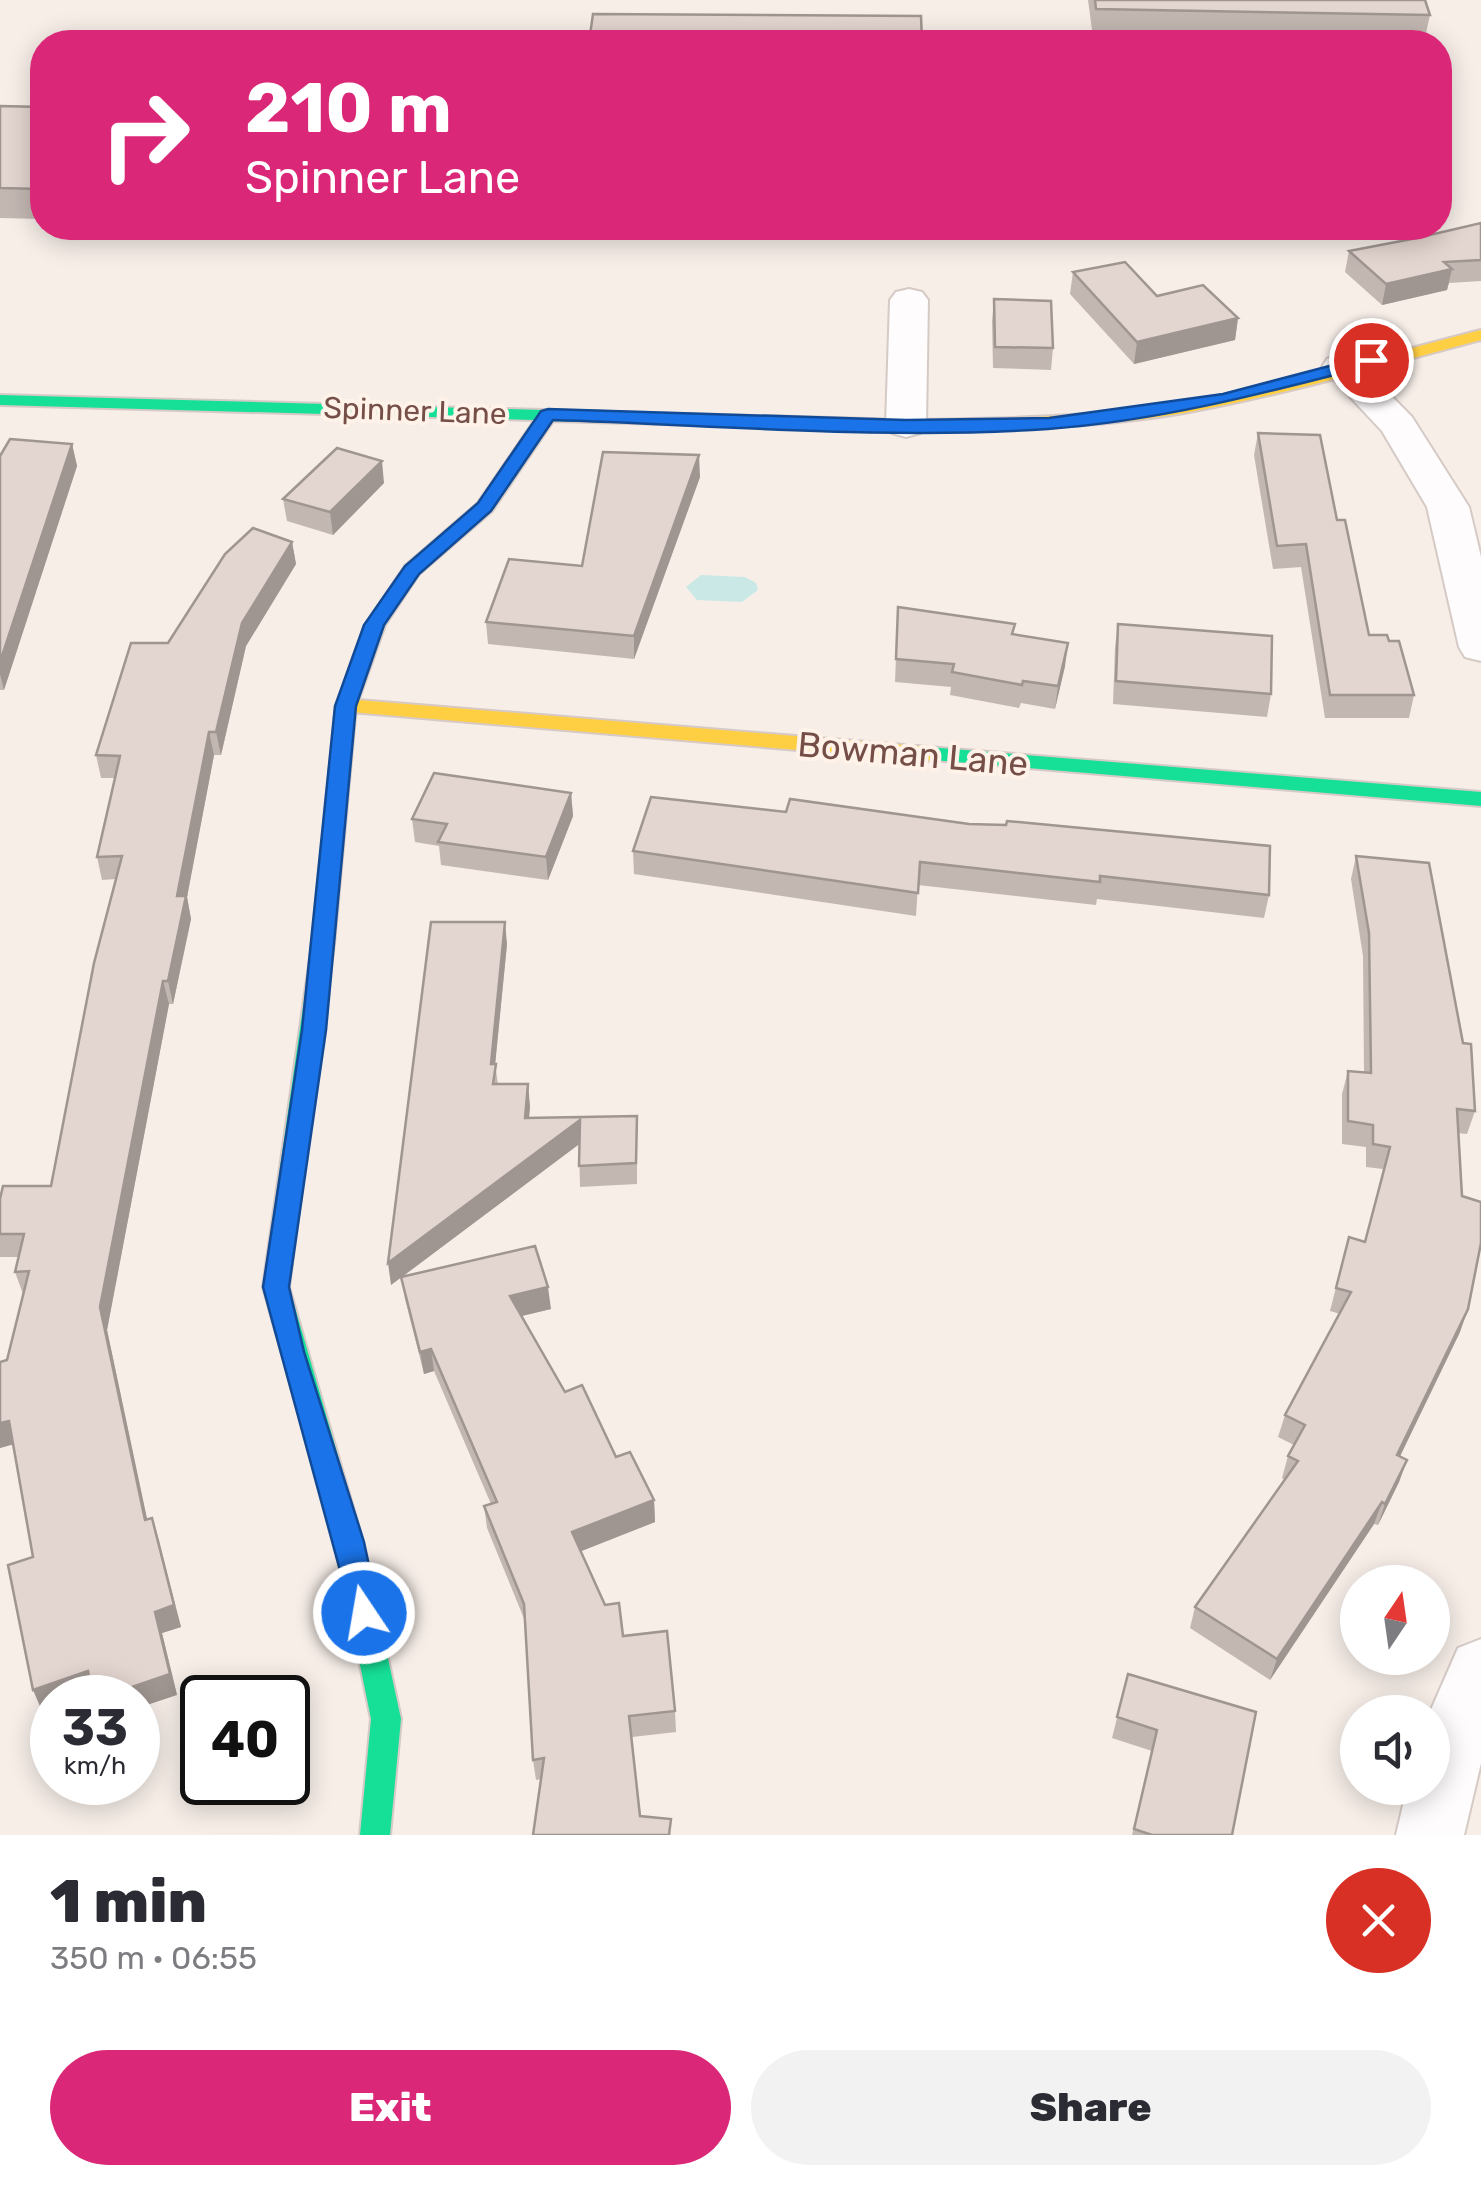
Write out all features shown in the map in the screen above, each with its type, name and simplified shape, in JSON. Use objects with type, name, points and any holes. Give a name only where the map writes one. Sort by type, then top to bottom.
[{"type":"street","points":[[906,425],[909,300]]},
{"type":"street","name":"Spinner Lane","points":[[0,400],[906,425],[1049,424],[1224,399],[1481,335]]},
{"type":"street","points":[[1341,367],[1398,426],[1448,507],[1481,647]]},
{"type":"street","points":[[374,1835],[386,1719],[350,1542],[291,1352],[276,1287],[314,1030],[346,706],[374,625],[412,570],[485,507],[548,414]]},
{"type":"street","name":"Bowman Lane","points":[[346,706],[1481,799]]},
{"type":"street","points":[[1430,1835],[1453,1739],[1481,1669]]},
{"type":"water","points":[[701,575],[745,577],[756,583],[758,590],[742,602],[697,600],[686,587]]},
{"type":"building","points":[[1095,0],[1425,0],[1430,15],[1096,9]]},
{"type":"building","points":[[593,14],[921,16],[922,30],[591,30]]},
{"type":"building","points":[[0,106],[30,107],[30,189],[0,188]]},
{"type":"building","points":[[1481,223],[1481,260],[1444,262],[1452,269],[1386,284],[1349,251],[1407,240],[1452,240],[1452,230]]},
{"type":"building","points":[[1125,262],[1157,296],[1203,285],[1238,318],[1137,342],[1073,272]]},
{"type":"building","points":[[994,299],[1051,301],[1053,348],[995,347]]},
{"type":"building","points":[[1258,433],[1320,435],[1337,520],[1345,520],[1369,635],[1387,635],[1389,641],[1399,641],[1414,695],[1330,695],[1306,544],[1277,546]]},
{"type":"building","points":[[10,439],[72,444],[0,662],[0,456]]},
{"type":"building","points":[[337,448],[382,461],[330,512],[283,499]]},
{"type":"building","points":[[603,452],[699,455],[634,636],[486,622],[509,559],[582,566]]},
{"type":"building","points":[[253,528],[292,542],[242,623],[216,732],[209,732],[177,896],[186,896],[168,981],[163,981],[100,1307],[145,1520],[152,1518],[174,1605],[155,1612],[170,1674],[160,1677],[89,1675],[88,1671],[76,1675],[30,1675],[8,1565],[33,1557],[9,1421],[0,1423],[0,1362],[7,1360],[29,1271],[15,1272],[24,1234],[0,1234],[0,1199],[3,1186],[51,1186],[94,963],[122,856],[97,857],[120,756],[96,755],[131,643],[168,643],[225,554]]},
{"type":"building","points":[[898,607],[1015,624],[1012,634],[1068,643],[1058,686],[1023,681],[1022,685],[952,672],[954,664],[896,659]]},
{"type":"building","points":[[1118,624],[1272,636],[1271,694],[1116,681]]},
{"type":"building","points":[[434,773],[571,793],[546,857],[438,842],[447,824],[412,819]]},
{"type":"building","points":[[651,797],[786,812],[790,799],[969,824],[1006,825],[1007,821],[1270,846],[1269,895],[1100,876],[1100,882],[920,862],[918,893],[633,851]]},
{"type":"building","points":[[1356,856],[1429,863],[1463,1043],[1471,1044],[1475,1111],[1457,1109],[1462,1196],[1481,1202],[1481,1243],[1468,1309],[1397,1455],[1407,1460],[1385,1504],[1382,1502],[1277,1659],[1195,1607],[1298,1461],[1288,1456],[1305,1425],[1285,1415],[1351,1292],[1336,1288],[1349,1237],[1365,1242],[1390,1147],[1373,1144],[1373,1125],[1348,1121],[1348,1071],[1371,1073],[1369,933]]},
{"type":"building","points":[[431,922],[505,922],[491,1064],[496,1064],[493,1084],[528,1084],[525,1118],[637,1116],[636,1163],[579,1166],[580,1120],[388,1263]]},
{"type":"building","points":[[535,1246],[548,1287],[510,1296],[565,1392],[582,1385],[616,1457],[630,1452],[654,1500],[572,1532],[605,1605],[619,1603],[623,1636],[667,1631],[675,1711],[629,1716],[640,1816],[671,1819],[669,1835],[533,1835],[544,1758],[533,1760],[524,1604],[484,1506],[497,1502],[431,1349],[420,1352],[401,1277]]},
{"type":"building","points":[[1128,1674],[1256,1712],[1232,1835],[1152,1835],[1134,1829],[1157,1730],[1117,1717]]},
{"type":"traffic: fast","points":[[0,400],[902,425]]},
{"type":"traffic: fast","points":[[353,687],[375,625],[412,570],[485,507],[548,415]]},
{"type":"traffic: fast","points":[[928,754],[1481,799]]},
{"type":"traffic: fast","points":[[323,944],[276,1287],[349,1542],[386,1719],[375,1835]]},
{"type":"traffic: slow","points":[[902,425],[1050,422],[1182,408],[1481,335]]},
{"type":"traffic: slow","points":[[346,706],[928,754]]},
{"type":"traffic: jam","points":[[323,944],[346,706],[353,687]]},
{"type":"route","points":[[364,1613],[350,1542],[291,1352],[276,1287],[286,1197],[314,1030],[346,706],[374,625],[412,570],[485,507],[512,473],[548,414],[906,425],[1049,424],[1224,399],[1371,360]]}]
